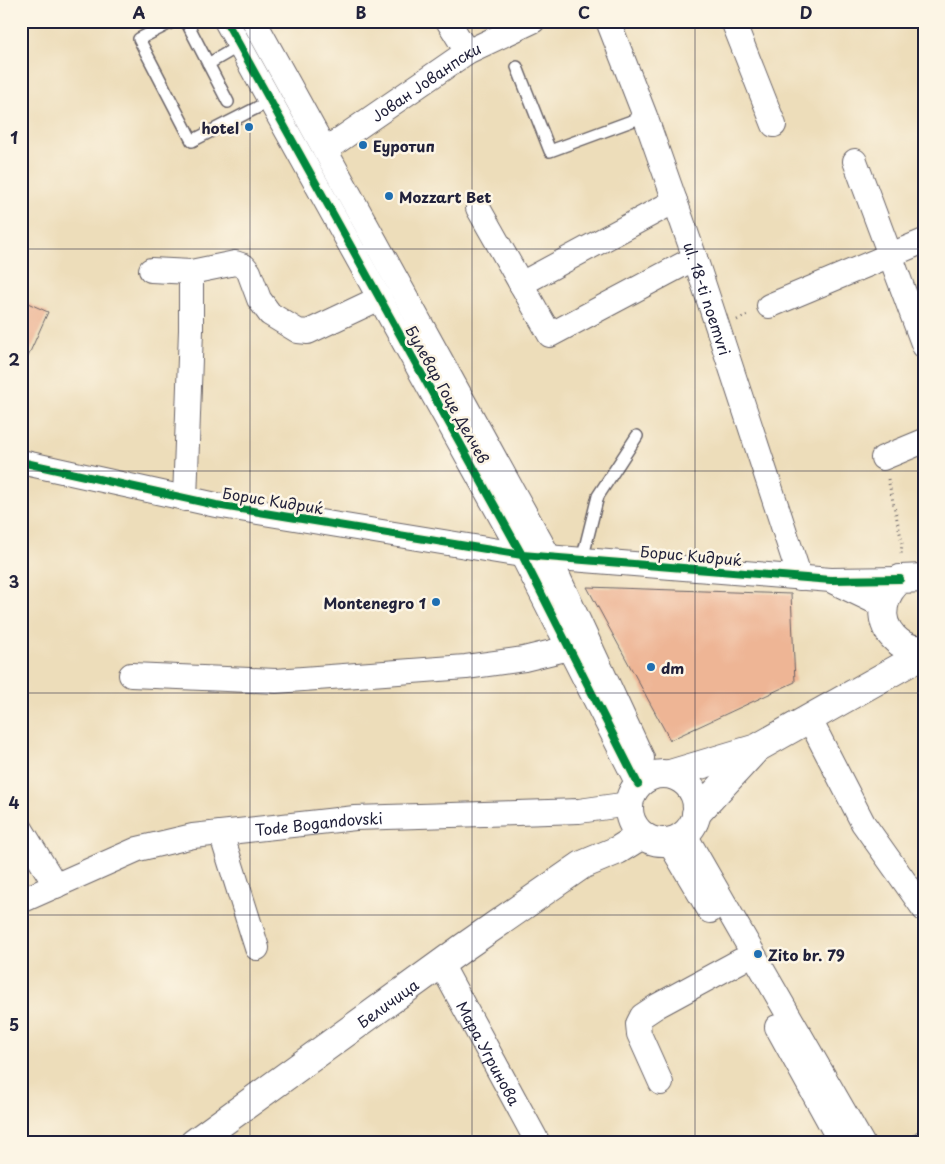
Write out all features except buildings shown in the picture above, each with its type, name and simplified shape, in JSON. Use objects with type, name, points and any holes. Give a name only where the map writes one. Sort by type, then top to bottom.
[{"type":"main road","points":[[874,681],[890,590],[912,579]]},
{"type":"main road","points":[[886,618],[893,637],[904,646],[917,650],[924,649]]},
{"type":"main road","points":[[683,830],[696,801],[691,789],[682,779],[643,799],[650,840],[660,842],[683,830],[757,748],[924,654]]},
{"type":"main road","name":"Беличица","points":[[194,1143],[441,964],[582,865],[643,799],[757,748]]},
{"type":"street","name":"Булевар Гоце Делчев","points":[[226,21],[522,555],[643,799]]},
{"type":"street","name":"Булевар Гоце Делчев","points":[[254,21],[549,557],[643,799]]},
{"type":"street","points":[[448,21],[467,52]]},
{"type":"street","name":"Јован Јованпски","points":[[325,150],[467,52],[534,21]]},
{"type":"street","name":"ul. 18-ti noemvri","points":[[608,21],[645,116],[695,258],[800,578]]},
{"type":"street","points":[[733,21],[774,125]]},
{"type":"street","points":[[855,161],[924,346]]},
{"type":"street","points":[[521,284],[675,201]]},
{"type":"street","points":[[478,208],[550,335],[695,258]]},
{"type":"street","points":[[769,306],[924,241]]},
{"type":"street","points":[[151,270],[191,272],[236,262],[250,272],[259,299],[270,314],[302,332],[308,332],[380,298]]},
{"type":"street","points":[[185,498],[191,330],[191,272]]},
{"type":"street","points":[[883,458],[924,440]]},
{"type":"street","name":"Борис Кидриќ","points":[[21,462],[216,505],[522,555],[830,580],[912,579]]},
{"type":"street","points":[[830,580],[886,618]]},
{"type":"street","points":[[131,675],[276,681],[466,667],[524,659],[569,648]]},
{"type":"street","points":[[809,718],[863,823],[924,909]]},
{"type":"street","name":"Tode Bogandovski","points":[[21,901],[138,849],[193,836],[355,818],[579,811],[643,799]]},
{"type":"street","points":[[21,829],[56,886]]},
{"type":"street","points":[[683,830],[740,961],[841,1143]]},
{"type":"street","points":[[683,830],[862,1143]]},
{"type":"street","points":[[221,833],[257,948]]},
{"type":"street","points":[[661,1083],[639,1034],[638,1024],[642,1016],[740,961]]},
{"type":"street","name":"Мара Угринова","points":[[441,964],[538,1143]]},
{"type":"lane","points":[[174,21],[139,39],[192,141],[270,101]]},
{"type":"lane","points":[[186,21],[228,102]]},
{"type":"lane","points":[[208,64],[239,46]]},
{"type":"lane","points":[[517,67],[550,151],[645,116]]},
{"type":"lane","points":[[582,560],[598,496],[637,436]]},
{"type":"path","points":[[718,328],[769,306]]},
{"type":"path","points":[[883,458],[912,579]]},
{"type":"cycle path","points":[[226,21],[522,555],[638,784]]},
{"type":"cycle path","points":[[21,462],[216,505],[522,555],[831,580],[900,579]]},
{"type":"place","name":"hotel","points":[[249,127]]},
{"type":"place","name":"Еуротип","points":[[363,145]]},
{"type":"place","name":"Mozzart Bet","points":[[389,196]]},
{"type":"place","name":"Montenegro 1","points":[[436,602]]},
{"type":"place","name":"dm","points":[[651,667]]},
{"type":"place","name":"Zito br. 79","points":[[758,954]]}]
